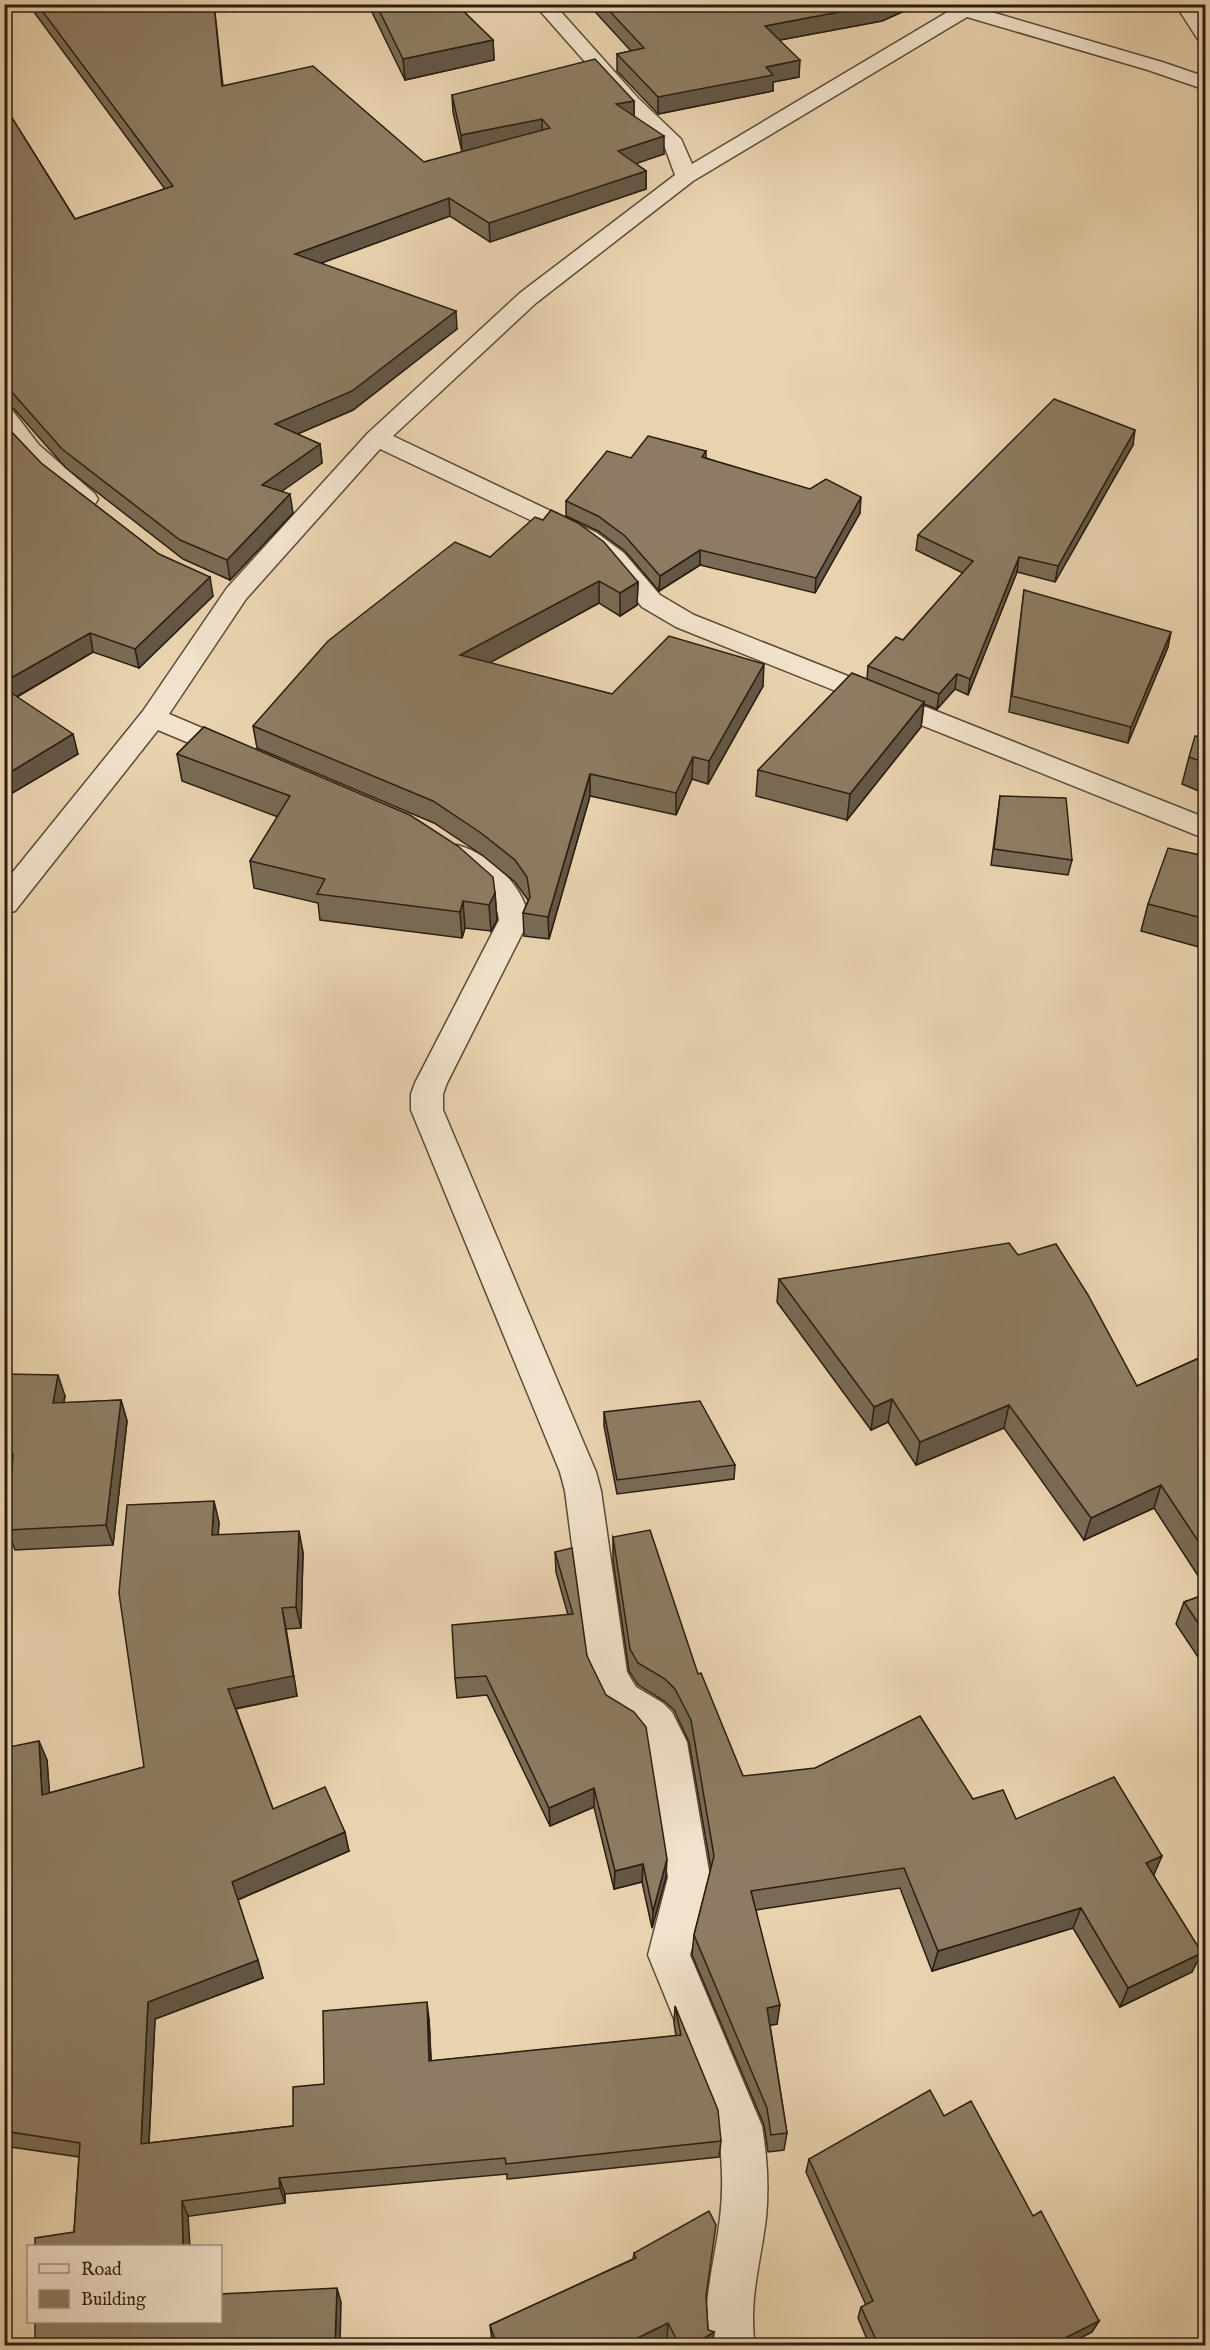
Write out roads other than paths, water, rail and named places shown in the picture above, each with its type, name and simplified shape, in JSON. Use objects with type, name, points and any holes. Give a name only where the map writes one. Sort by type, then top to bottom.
[{"type":"street","points":[[543,4],[631,102],[674,143],[686,177]]},
{"type":"street","points":[[1184,4],[1206,36]]},
{"type":"street","points":[[4,904],[153,717],[225,590],[377,438],[528,298],[686,177],[970,7],[1206,84]]},
{"type":"street","points":[[4,415],[11,427],[55,475],[100,510]]},
{"type":"street","points":[[377,438],[588,538],[615,558],[651,601],[685,621],[1206,829]]},
{"type":"street","points":[[153,717],[272,768]]},
{"type":"street","points":[[432,838],[504,891],[511,900],[514,912],[514,920],[431,1083],[427,1094],[427,1110],[578,1472],[583,1491],[608,1675],[621,1700],[649,1716],[658,1725],[667,1742],[689,1877],[669,1955],[740,2126],[742,2141],[743,2217],[728,2305],[732,2346]]}]
